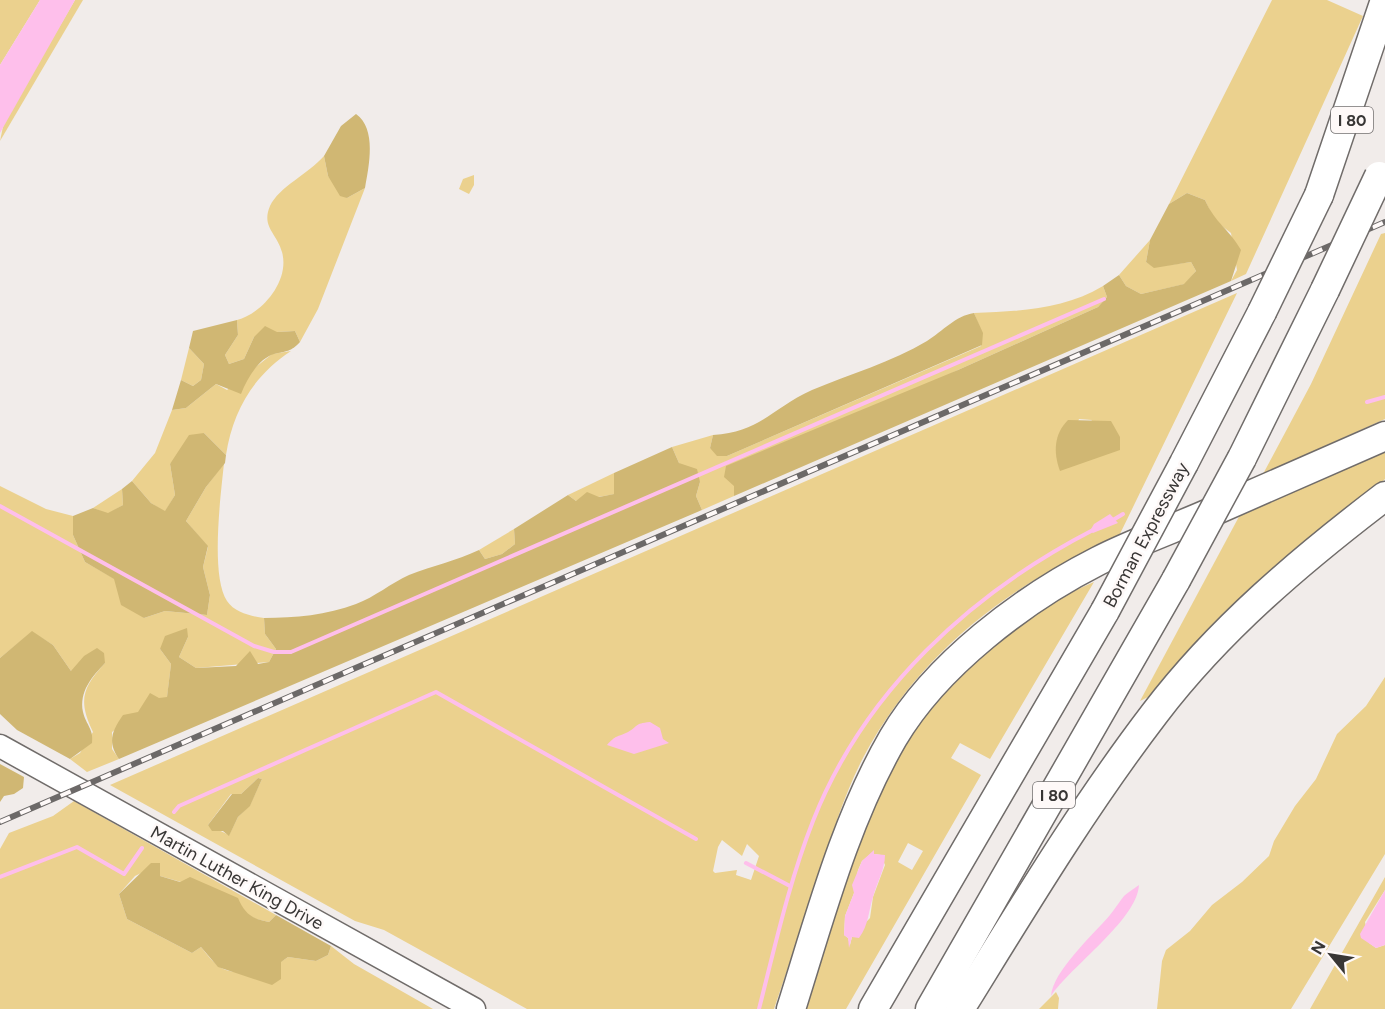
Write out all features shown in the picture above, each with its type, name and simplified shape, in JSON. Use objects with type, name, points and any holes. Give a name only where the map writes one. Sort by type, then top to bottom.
[{"type":"highway","points":[[1318,195],[1385,0]]},
{"type":"highway","name":"Borman Expressway","points":[[873,1009],[1105,611],[1184,463],[1262,312],[1318,195],[1385,45]]},
{"type":"highway","name":"I 80","points":[[930,1009],[1176,580],[1242,458],[1382,169]]},
{"type":"highway","points":[[791,1009],[844,843],[868,784],[895,735],[935,682],[978,641],[1040,596],[1097,562],[1385,436]]},
{"type":"highway","points":[[960,1009],[1094,798],[1156,712],[1210,650],[1271,588],[1385,496]]},
{"type":"main road","name":"Martin Luther King Drive","points":[[0,746],[474,1009]]},
{"type":"shaded area","points":[[0,0],[40,0],[0,65]]},
{"type":"shaded area","points":[[40,0],[75,0],[0,133],[0,65]]},
{"type":"shaded area","points":[[75,0],[83,0],[0,141],[4,122]]},
{"type":"shaded area","points":[[1272,0],[1327,0],[1363,16],[1246,274],[1231,281],[1237,270],[1231,233],[1214,220],[1205,200],[1187,193],[1169,204]]},
{"type":"shaded area","points":[[356,114],[367,129],[369,159],[365,188],[347,198],[340,196],[328,176],[324,156],[341,126]]},
{"type":"shaded area","points":[[324,156],[328,176],[347,198],[365,188],[318,309],[300,342],[295,331],[254,337],[244,359],[229,364],[225,355],[238,335],[237,320],[265,303],[278,284],[282,273],[282,252],[267,219],[270,206],[280,193]]},
{"type":"shaded area","points":[[474,175],[474,185],[469,194],[459,189],[463,179]]},
{"type":"shaded area","points":[[1187,193],[1205,200],[1213,215],[1241,250],[1231,281],[734,496],[734,486],[724,477],[726,466],[958,370],[1098,307],[1107,297],[1103,286],[1119,275],[1126,286],[1141,294],[1184,284],[1196,271],[1191,262],[1154,268],[1146,262],[1150,240],[1169,204]]},
{"type":"shaded area","points":[[1385,233],[1385,419],[1263,474],[1311,384],[1381,234]]},
{"type":"shaded area","points":[[1150,240],[1146,262],[1154,267],[1191,262],[1196,271],[1185,284],[1141,294],[1126,286],[1119,275]]},
{"type":"shaded area","points":[[1103,286],[1107,297],[1098,307],[958,370],[734,486],[734,496],[702,510],[696,496],[700,482],[679,463],[672,447],[713,435],[710,448],[727,456],[981,346],[982,333],[974,313],[1024,310],[1056,305]]},
{"type":"shaded area","points":[[1237,293],[1118,538],[1041,576],[1005,599],[940,653],[886,719],[864,756],[844,800],[774,1009],[527,1009],[384,930],[355,921],[110,785]],"holes":[[[1079,419],[1092,420],[1060,470]],[[258,778],[262,779],[250,805],[238,817],[229,835],[208,825],[231,794],[241,794]],[[722,840],[742,856],[747,844],[759,856],[751,880],[736,875],[737,870],[715,873],[713,871],[718,847]]]},
{"type":"shaded area","points":[[974,313],[983,333],[982,345],[727,456],[717,456],[710,448],[713,435],[729,433],[755,424],[798,397],[900,355],[927,341],[955,321]]},
{"type":"shaded area","points":[[237,320],[238,335],[225,355],[229,364],[244,359],[254,337],[265,326],[277,332],[295,331],[300,342],[285,352],[274,354],[263,360],[250,376],[241,394],[216,384],[186,408],[172,410],[181,380],[193,386],[201,380],[204,364],[189,348],[193,331]]},
{"type":"shaded area","points":[[189,348],[204,364],[201,380],[193,386],[181,380]]},
{"type":"shaded area","points":[[291,351],[266,372],[247,396],[234,424],[226,455],[204,433],[170,464],[175,495],[165,512],[151,503],[132,481],[155,453],[172,410],[186,408],[216,384],[227,390],[272,354]]},
{"type":"shaded area","points":[[1068,420],[1111,421],[1120,437],[1120,450],[1060,471],[1056,457],[1057,437]]},
{"type":"shaded area","points":[[204,433],[226,455],[225,463],[206,487],[186,521],[208,546],[203,567],[210,595],[207,615],[165,611],[144,618],[121,605],[114,579],[85,562],[73,535],[73,516],[93,508],[108,513],[123,505],[122,489],[132,481],[151,503],[165,511],[175,495],[170,464],[189,435]]},
{"type":"shaded area","points":[[672,447],[679,463],[697,469],[700,482],[696,496],[702,510],[119,759],[115,753],[112,737],[123,715],[138,712],[150,693],[159,698],[167,697],[171,664],[160,649],[165,636],[187,628],[188,637],[179,657],[196,668],[236,666],[250,651],[258,664],[269,662],[276,649],[265,634],[264,618],[334,611],[363,601],[409,575],[479,550],[485,559],[502,554],[515,544],[514,529],[568,495],[576,501],[587,492],[599,497],[614,494],[614,473]]},
{"type":"shaded area","points":[[1385,449],[1385,479],[1152,695],[1140,701],[1242,511]]},
{"type":"shaded area","points":[[224,463],[218,534],[219,573],[222,589],[227,601],[234,608],[249,615],[264,618],[265,634],[276,649],[269,662],[196,668],[179,657],[188,637],[160,649],[171,664],[167,698],[159,698],[112,732],[112,749],[119,759],[87,772],[70,759],[80,753],[93,732],[85,712],[85,695],[91,680],[105,663],[71,671],[53,645],[32,632],[0,658],[0,486],[46,509],[73,516],[73,535],[85,562],[115,579],[144,618],[165,611],[207,615],[210,595],[203,567],[208,547],[186,521],[206,487]]},
{"type":"shaded area","points":[[614,473],[615,494],[576,501],[568,495]]},
{"type":"shaded area","points":[[122,489],[123,505],[108,514],[93,508]]},
{"type":"shaded area","points":[[1110,514],[1118,523],[1093,533],[1090,531],[1094,524]]},
{"type":"shaded area","points":[[514,529],[515,544],[502,554],[485,559],[479,550]]},
{"type":"shaded area","points":[[1094,582],[990,759],[960,743],[951,758],[981,775],[846,1009],[802,1009],[857,843],[879,790],[917,725],[941,694],[968,666],[1028,618],[1060,598]],"holes":[[[908,843],[923,851],[912,870],[898,862]],[[874,851],[874,854],[881,855],[885,865],[873,897],[870,918],[852,937],[850,945],[848,938],[844,935],[845,916],[854,893],[862,861]]]},
{"type":"shaded area","points":[[32,631],[53,645],[71,671],[84,656],[97,648],[104,653],[105,663],[91,679],[82,704],[91,730],[92,743],[70,759],[17,730],[0,714],[0,658]]},
{"type":"shaded area","points":[[1385,677],[1385,854],[1291,1009],[1157,1009],[1162,961],[1166,950],[1190,931],[1212,905],[1242,882],[1269,856],[1274,841],[1295,806],[1316,779],[1337,734],[1366,706]]},
{"type":"shaded area","points":[[650,722],[660,728],[663,739],[669,743],[634,754],[607,745],[639,724]]},
{"type":"shaded area","points":[[0,764],[24,777],[23,788],[14,794],[4,796],[0,802]]},
{"type":"shaded area","points":[[258,778],[262,779],[250,806],[238,817],[229,836],[223,831],[212,831],[208,825],[232,794],[241,794]]},
{"type":"shaded area","points":[[74,801],[276,915],[269,922],[256,919],[181,882],[160,876],[160,864],[135,876],[119,894],[127,919],[192,953],[201,947],[217,965],[233,972],[263,969],[288,957],[316,961],[328,955],[331,946],[354,964],[433,1009],[0,1009],[0,849],[9,833],[53,816]]},
{"type":"shaded area","points":[[874,850],[874,854],[885,855],[884,866],[865,928],[859,938],[852,937],[849,948],[848,938],[844,935],[845,916],[854,893],[852,885],[862,861]]},
{"type":"shaded area","points":[[151,863],[160,863],[160,876],[180,882],[190,877],[238,898],[246,912],[258,919],[269,922],[276,915],[331,946],[328,955],[316,961],[288,957],[281,962],[281,979],[272,985],[218,967],[201,947],[192,953],[127,919],[119,894]]},
{"type":"shaded area","points":[[1385,877],[1385,890],[1365,922],[1369,943],[1376,948],[1385,945],[1385,1009],[1310,1009]]},
{"type":"shaded area","points":[[1139,885],[1135,899],[1127,913],[1051,996],[1053,986],[1066,965],[1124,896]]},
{"type":"shaded area","points":[[1385,890],[1385,945],[1376,948],[1361,938],[1360,934]]},
{"type":"shaded area","points":[[1056,992],[1059,998],[1058,1009],[1039,1009]]},
{"type":"waterway","points":[[0,506],[254,646],[274,652],[291,652],[1104,299]]},
{"type":"waterway","points":[[1367,402],[1385,397]]},
{"type":"waterway","points":[[1113,520],[1123,514]]},
{"type":"waterway","points":[[759,1009],[783,914],[804,844],[835,774],[861,730],[892,688],[926,650],[964,615],[1048,555],[1093,530]]},
{"type":"waterway","points":[[174,812],[179,806],[436,692],[696,839]]},
{"type":"waterway","points":[[0,877],[77,847],[124,874],[142,848]]},
{"type":"waterway","points":[[746,863],[790,886]]},
{"type":"railway","points":[[0,822],[1385,222]]}]
